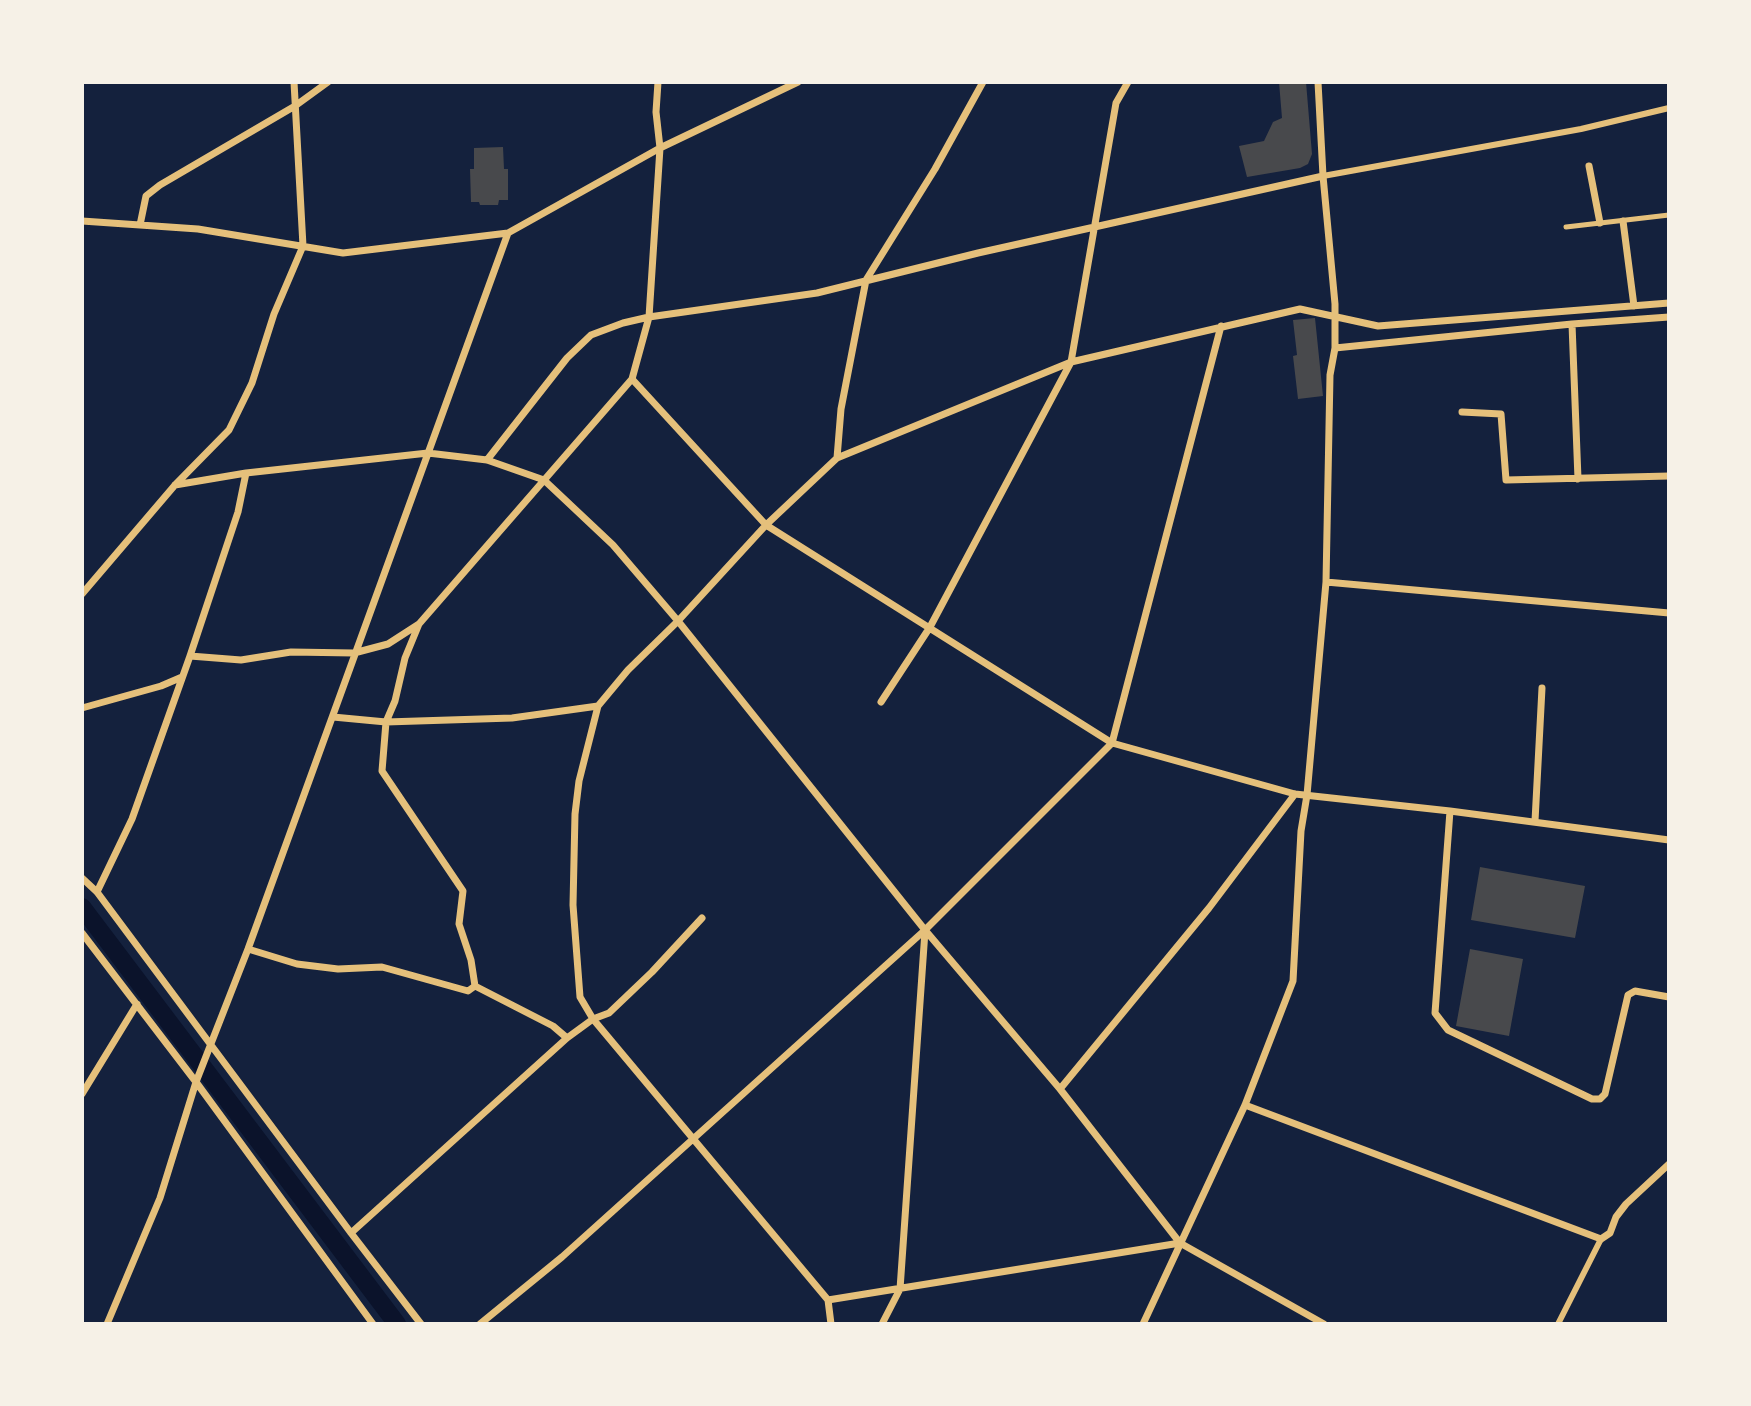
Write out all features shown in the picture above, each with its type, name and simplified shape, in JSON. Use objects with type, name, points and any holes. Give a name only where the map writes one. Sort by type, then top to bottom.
[{"type":"street","points":[[82,594],[175,485],[229,430],[252,383],[274,314],[303,246],[294,82]]},
{"type":"street","points":[[140,225],[146,196],[295,106],[328,82]]},
{"type":"street","points":[[190,656],[241,660],[291,652],[354,653],[388,643],[419,624],[632,379],[649,317],[660,148],[656,112],[658,82]]},
{"type":"street","points":[[82,221],[198,229],[343,253],[508,233],[660,148],[798,82]]},
{"type":"street","points":[[837,458],[841,409],[866,280],[935,169],[983,82]]},
{"type":"street","points":[[881,702],[930,627],[1071,362],[1116,103],[1128,82]]},
{"type":"street","points":[[1143,1324],[1245,1105],[1293,981],[1301,831],[1307,796],[1326,582],[1330,375],[1335,348],[1318,82]]},
{"type":"street","points":[[487,460],[567,358],[592,334],[623,323],[817,293],[1323,176],[1581,129],[1669,108]]},
{"type":"street","points":[[1589,166],[1600,223]]},
{"type":"street","points":[[1623,220],[1634,306]]},
{"type":"street","points":[[107,1324],[159,1198],[196,1082],[248,949],[508,233]]},
{"type":"street","points":[[831,1324],[828,1300],[593,1019],[580,997],[573,892],[577,795],[598,706],[628,670],[678,621],[766,525],[837,458],[1071,362],[1300,309],[1378,326],[1669,303]]},
{"type":"street","points":[[1335,348],[1669,317]]},
{"type":"street","points":[[1572,324],[1578,479]]},
{"type":"street","points":[[480,1324],[562,1257],[925,930],[1112,743],[1221,326]]},
{"type":"street","points":[[632,379],[766,525],[1112,743],[1295,794],[1535,821],[1669,840]]},
{"type":"street","points":[[1462,412],[1501,414],[1506,480],[1669,476]]},
{"type":"street","points":[[175,485],[246,473],[428,453],[487,460],[544,480],[614,545],[678,621],[925,930],[1060,1089],[1180,1242],[1324,1324]]},
{"type":"street","points":[[97,892],[132,819],[190,656],[238,512],[246,473]]},
{"type":"street","points":[[1326,582],[1669,613]]},
{"type":"street","points":[[419,624],[405,658],[395,701],[386,722],[382,771],[463,891],[459,924],[471,960],[475,986]]},
{"type":"street","points":[[82,708],[161,686],[182,677]]},
{"type":"street","points":[[1535,821],[1542,688]]},
{"type":"street","points":[[332,718],[386,722],[512,718],[598,706]]},
{"type":"street","points":[[1060,1089],[1209,908],[1295,794]]},
{"type":"street","points":[[1450,811],[1435,1013],[1448,1030],[1592,1099],[1600,1099],[1605,1094],[1628,995],[1635,991],[1669,997]]},
{"type":"street","points":[[82,878],[97,892],[422,1324]]},
{"type":"street","points":[[351,1233],[567,1038],[593,1019],[609,1013],[702,918]]},
{"type":"street","points":[[882,1324],[900,1289],[925,930]]},
{"type":"street","points":[[82,933],[196,1082],[373,1324]]},
{"type":"street","points":[[248,949],[297,964],[338,969],[382,967],[468,990],[475,986]]},
{"type":"street","points":[[475,986],[553,1026],[567,1038]]},
{"type":"street","points":[[82,1094],[137,1004]]},
{"type":"street","points":[[1245,1105],[1601,1239]]},
{"type":"street","points":[[1558,1324],[1601,1239],[1610,1233],[1616,1217],[1626,1204],[1669,1164]]},
{"type":"street","points":[[828,1300],[1180,1242]]},
{"type":"lane","points":[[1566,227],[1669,215]]},
{"type":"building","points":[[1279,82],[1306,82],[1312,154],[1308,164],[1300,168],[1247,177],[1239,146],[1264,141],[1273,122],[1282,118]]},
{"type":"building","points":[[503,147],[504,169],[508,169],[508,200],[499,200],[498,205],[471,202],[470,169],[474,169],[474,148]]},
{"type":"building","points":[[1315,318],[1323,396],[1298,399],[1293,356],[1297,355],[1293,320]]},
{"type":"building","points":[[1480,867],[1585,886],[1575,938],[1471,920]]},
{"type":"building","points":[[1470,949],[1523,959],[1509,1036],[1456,1026]]},
{"type":"waterway","points":[[82,907],[397,1324]]}]
